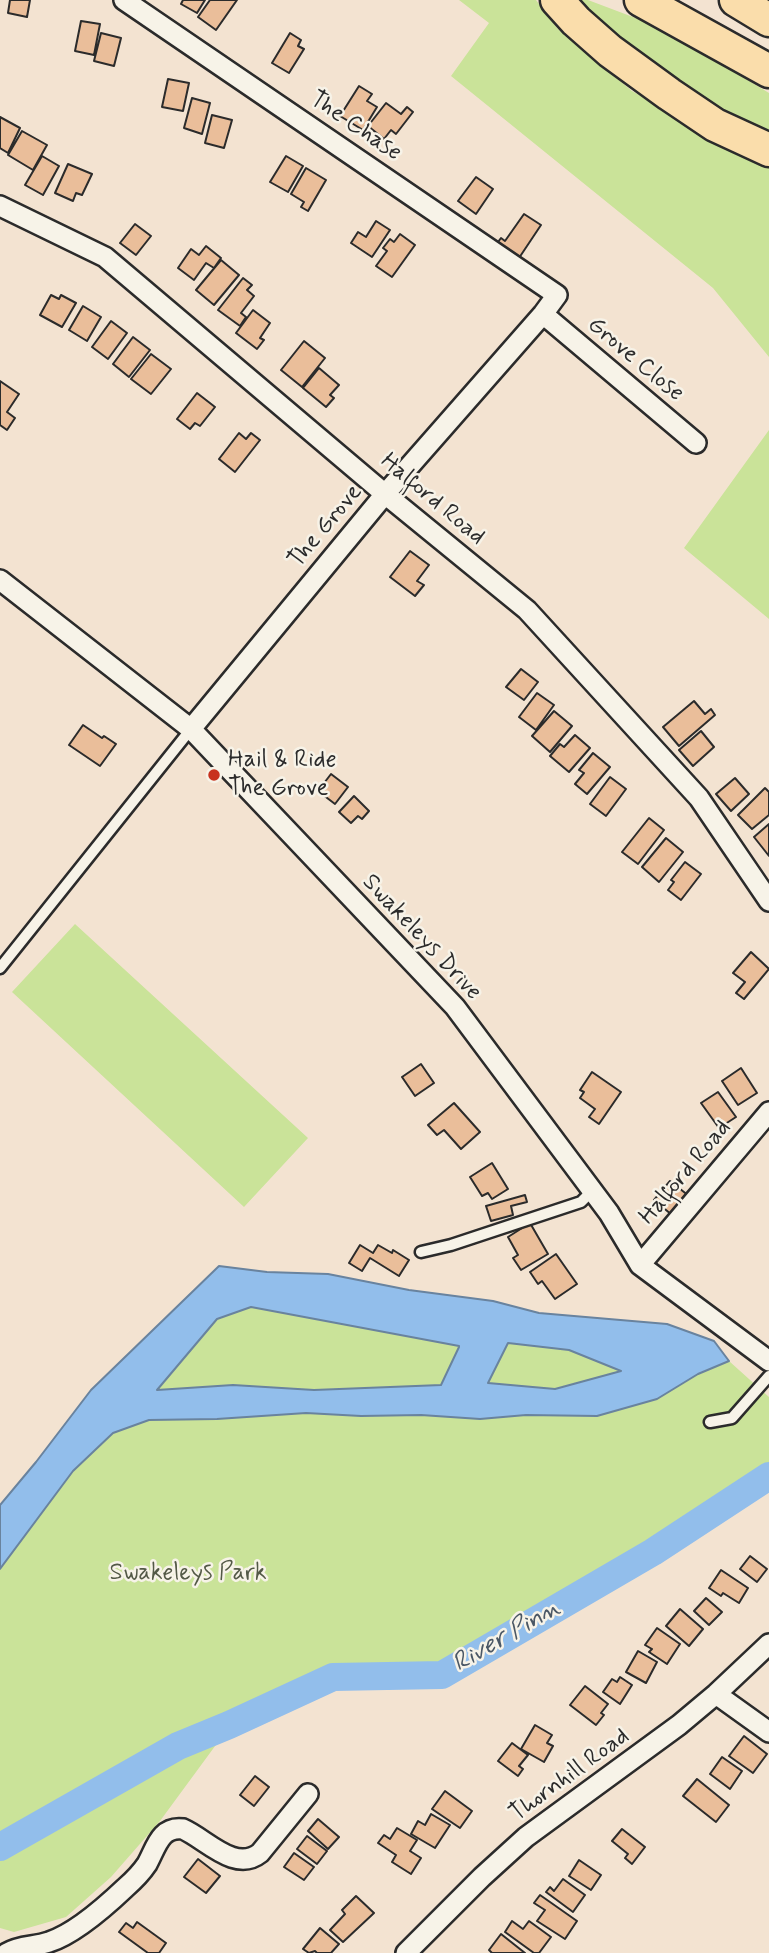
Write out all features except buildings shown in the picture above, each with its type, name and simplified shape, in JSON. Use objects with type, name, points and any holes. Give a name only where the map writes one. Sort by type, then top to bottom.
[{"type":"highway","points":[[557,0],[610,51],[669,94],[715,125],[769,150]]},
{"type":"highway","points":[[641,0],[769,71]]},
{"type":"highway","points":[[736,0],[769,20]]},
{"type":"street","name":"The Chase","points":[[124,0],[557,295]]},
{"type":"street","name":"Halford Road","points":[[0,206],[105,257],[385,494],[527,610],[699,798],[769,901]]},
{"type":"street","name":"The Grove","points":[[191,729],[385,494],[557,295]]},
{"type":"street","name":"Grove Close","points":[[543,314],[696,443]]},
{"type":"street","name":"Swakeleys Drive","points":[[0,580],[191,729],[455,1007],[608,1213],[640,1265],[769,1361]]},
{"type":"street","name":"Halford Road","points":[[640,1265],[769,1112]]},
{"type":"street","name":"Thornhill Road","points":[[406,1953],[526,1837],[647,1750],[716,1694],[769,1644]]},
{"type":"street","points":[[716,1694],[769,1732]]},
{"type":"street","points":[[7,1953],[21,1947],[51,1942],[77,1928],[134,1880],[146,1866],[165,1832],[176,1828],[183,1829],[231,1858],[246,1860],[260,1853],[308,1794]]},
{"type":"lane","points":[[0,968],[191,729]]},
{"type":"lane","points":[[421,1252],[451,1245],[581,1202],[592,1191]]},
{"type":"lane","points":[[710,1422],[732,1418],[769,1377]]},
{"type":"green space","points":[[459,0],[536,0],[557,28],[632,91],[769,167],[769,357],[713,288],[451,76],[489,23]]},
{"type":"green space","points":[[581,0],[588,0],[662,28],[769,93],[769,137],[702,101],[599,23]]},
{"type":"green space","points":[[769,430],[769,619],[684,548]]},
{"type":"green space","points":[[75,924],[308,1138],[244,1207],[12,992]]},
{"type":"green space","points":[[251,1307],[459,1346],[442,1385],[314,1390],[233,1385],[156,1390],[217,1319]]},
{"type":"green space","points":[[508,1343],[569,1350],[622,1371],[555,1389],[487,1383]]},
{"type":"green space","name":"Swakeleys Park","points":[[729,1361],[769,1397],[769,1483],[574,1611],[474,1665],[321,1689],[232,1723],[160,1821],[111,1877],[66,1917],[14,1932],[0,1928],[0,1569],[73,1471],[113,1433],[149,1420],[306,1413],[480,1419],[526,1415],[657,1399],[698,1374]]},
{"type":"water","points":[[219,1266],[267,1272],[328,1274],[409,1290],[493,1301],[539,1313],[667,1324],[714,1341],[729,1361],[698,1374],[657,1399],[597,1416],[526,1415],[480,1419],[306,1413],[149,1420],[113,1433],[73,1471],[0,1569],[0,1505],[91,1390]],"holes":[[[251,1307],[459,1346],[459,1347],[441,1385],[314,1390],[233,1385],[157,1390],[217,1319]],[[508,1343],[569,1350],[621,1371],[555,1389],[488,1383]]]},
{"type":"waterway","name":"River Pinn","points":[[0,1847],[178,1746],[333,1677],[442,1675],[653,1552],[769,1476]]},
{"type":"place","name":"Hail & Ride The Grove","points":[[214,775]]}]
